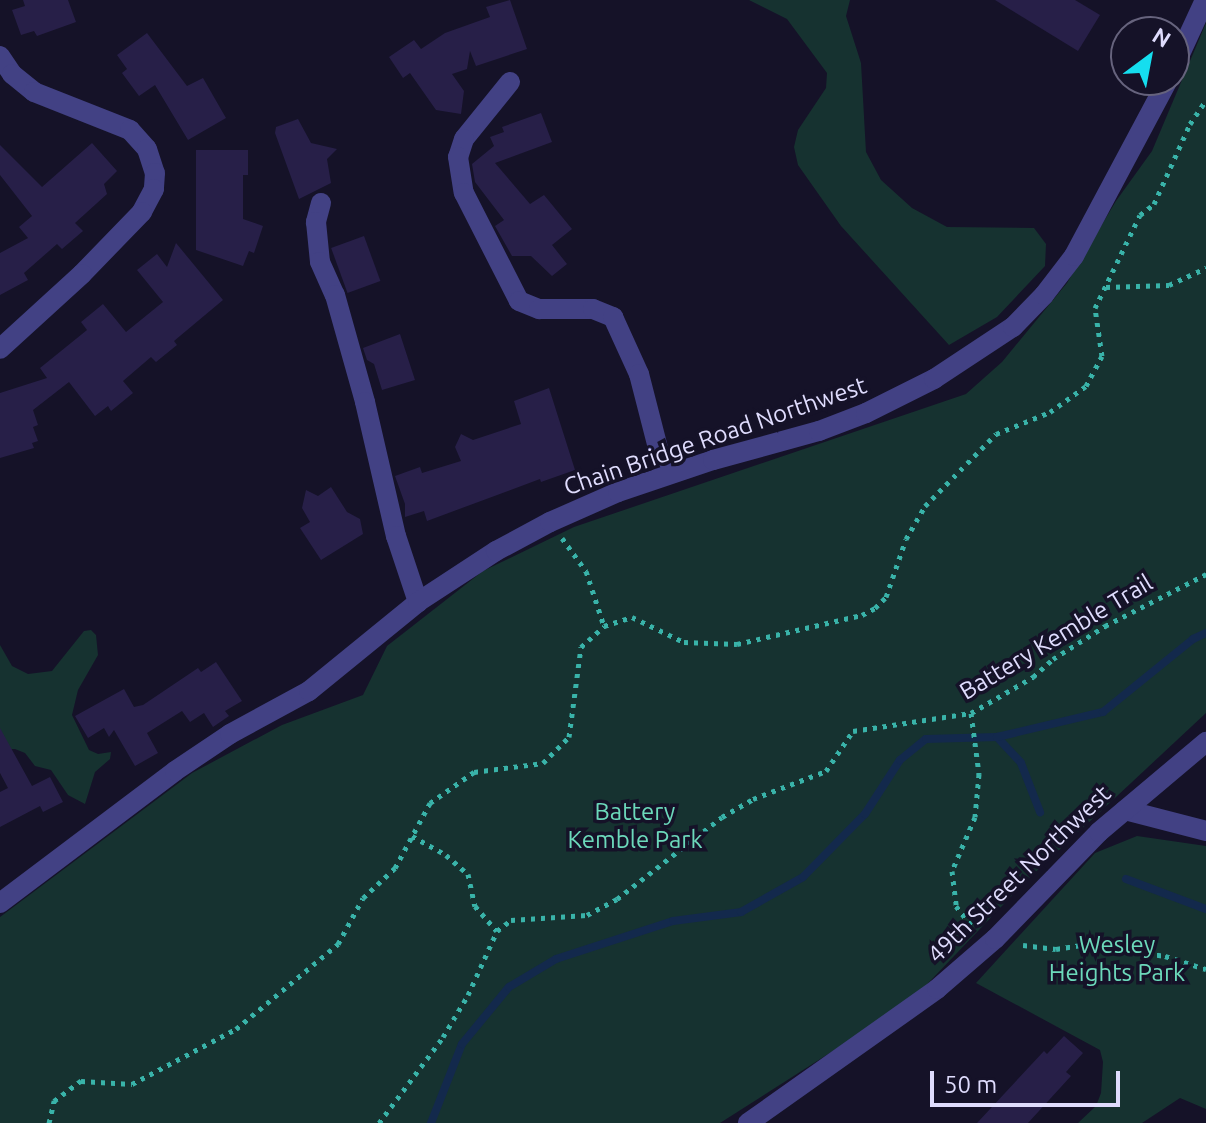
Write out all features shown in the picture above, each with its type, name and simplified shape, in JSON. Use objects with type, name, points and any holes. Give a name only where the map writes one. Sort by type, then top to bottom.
[{"type":"street","points":[[1190,32],[1205,0]]},
{"type":"street","points":[[0,56],[12,74],[34,92],[130,130],[147,149],[155,173],[154,189],[142,212],[66,289],[0,349]]},
{"type":"street","points":[[510,82],[464,139],[458,157],[464,193],[519,301],[539,309],[593,309],[613,317],[639,374],[665,475]]},
{"type":"street","name":"Chain Bridge Road Northwest","points":[[0,903],[175,771],[230,734],[309,691],[418,602],[478,561],[550,522],[665,475],[806,435],[866,413],[934,379],[1013,327],[1044,295],[1074,256],[1159,96]]},
{"type":"street","points":[[321,203],[316,222],[320,262],[335,295],[365,402],[396,536],[418,602]]},
{"type":"street","name":"49th Street Northwest","points":[[748,1123],[937,989],[995,939],[1125,810],[1206,742]]},
{"type":"street","points":[[1125,810],[1206,831]]},
{"type":"path","points":[[49,1123],[54,1101],[81,1081],[132,1084],[236,1029],[338,944],[363,898],[395,868],[430,803],[474,772],[543,763],[569,737],[581,647],[604,626],[632,617],[684,642],[737,644],[862,615],[875,608],[886,597],[906,539],[925,506],[996,434],[1050,412],[1086,386],[1102,356],[1095,308],[1140,215],[1154,204],[1168,179],[1190,124],[1206,100]]},
{"type":"path","points":[[1106,287],[1169,285],[1206,268]]},
{"type":"path","points":[[550,522],[586,571],[604,626]]},
{"type":"path","name":"Battery Kemble Trail","points":[[497,931],[511,920],[587,915],[617,899],[722,817],[753,799],[826,771],[853,731],[971,713],[1033,677],[1053,659],[1105,626],[1206,574]]},
{"type":"path","points":[[971,713],[979,774],[975,817],[952,871],[956,906],[981,936]]},
{"type":"path","points":[[379,1123],[443,1037],[468,995],[497,931],[475,906],[468,874],[446,855],[412,836]]},
{"type":"path","points":[[1023,945],[1056,949],[1088,944],[1165,956],[1206,969]]},
{"type":"green space","points":[[749,0],[850,0],[846,16],[861,63],[866,152],[881,180],[912,208],[947,227],[1034,228],[1046,244],[1045,266],[997,317],[949,345],[841,226],[798,165],[794,147],[798,130],[826,88],[827,73],[787,19]]},
{"type":"green space","name":"Battery Kemble Park","points":[[1206,23],[1206,713],[1026,881],[911,1001],[720,1123],[0,1123],[0,917],[192,773],[282,725],[363,695],[387,646],[483,571],[574,527],[966,394],[1002,362],[1067,283],[1116,201],[1152,151],[1175,96],[1190,96],[1190,61]]},
{"type":"green space","points":[[91,630],[96,635],[98,655],[78,690],[72,715],[89,750],[98,754],[111,752],[110,759],[95,772],[85,804],[68,795],[51,770],[35,766],[25,753],[0,749],[0,645],[12,666],[28,674],[52,671],[84,631]]},
{"type":"green space","name":"Wesley Heights Park","points":[[1137,836],[1206,846],[1206,1109],[1180,1098],[1142,1123],[1078,1123],[1096,1106],[1101,1093],[1103,1062],[1100,1050],[976,983],[1095,853]]},
{"type":"building","points":[[23,0],[68,0],[76,22],[37,36],[34,31],[21,35],[12,10],[25,6]]},
{"type":"building","points":[[510,0],[527,49],[476,66],[470,51],[467,69],[452,74],[464,91],[461,114],[436,110],[410,73],[403,78],[389,57],[414,40],[421,49],[445,33],[490,17],[486,7]]},
{"type":"building","points":[[995,0],[1075,0],[1100,15],[1078,51]]},
{"type":"building","points":[[147,33],[187,86],[203,78],[226,118],[188,140],[155,85],[139,96],[122,73],[127,69],[117,55]]},
{"type":"building","points":[[541,113],[552,142],[495,163],[530,204],[544,195],[572,229],[552,245],[567,264],[552,276],[531,256],[512,256],[495,226],[504,220],[475,182],[472,164],[494,146],[490,137],[504,132],[502,127]]},
{"type":"building","points":[[298,119],[311,143],[337,149],[327,159],[331,183],[299,199],[275,133],[276,127]]},
{"type":"building","points":[[92,143],[117,171],[104,184],[107,194],[75,223],[83,231],[62,249],[57,244],[24,273],[28,280],[0,295],[0,253],[28,238],[19,227],[32,216],[0,175],[0,145],[42,187]]},
{"type":"building","points":[[196,150],[248,150],[248,175],[243,175],[243,219],[263,226],[254,253],[249,251],[243,266],[196,250]]},
{"type":"building","points":[[364,236],[380,281],[348,293],[331,248]]},
{"type":"building","points":[[176,243],[223,300],[174,341],[177,345],[156,362],[151,357],[123,381],[133,393],[111,411],[108,406],[95,416],[69,382],[33,410],[38,425],[33,427],[38,441],[32,443],[34,448],[0,458],[0,393],[47,378],[40,368],[87,330],[81,322],[103,304],[126,332],[163,302],[137,270],[157,254],[167,267]]},
{"type":"building","points":[[400,334],[415,380],[382,390],[374,364],[367,360],[363,348]]},
{"type":"building","points":[[549,388],[575,470],[541,482],[540,479],[427,521],[424,511],[405,517],[405,504],[395,476],[420,467],[422,473],[461,461],[455,447],[461,434],[473,440],[521,424],[514,401]]},
{"type":"building","points":[[331,487],[347,512],[360,519],[363,534],[321,560],[300,528],[310,522],[302,508],[306,490],[318,496]]},
{"type":"building","points":[[216,662],[242,701],[225,711],[229,716],[213,727],[204,713],[190,722],[182,711],[147,733],[158,753],[135,766],[114,730],[109,737],[104,728],[88,738],[75,716],[124,689],[134,707],[143,705],[198,668],[201,672]]},
{"type":"building","points":[[0,728],[32,786],[50,777],[63,802],[43,812],[40,806],[0,827],[0,792],[8,788],[0,773]]},
{"type":"building","points":[[1064,1036],[1083,1053],[1066,1072],[1071,1076],[1028,1123],[977,1123],[1044,1051],[1047,1054]]},
{"type":"waterway","points":[[431,1123],[462,1044],[509,987],[556,959],[673,921],[741,912],[803,877],[865,814],[900,760],[926,739],[997,737],[1103,712],[1193,639],[1206,633]]},
{"type":"waterway","points":[[997,737],[1021,763],[1040,812]]},
{"type":"waterway","points":[[1126,879],[1206,909]]}]
